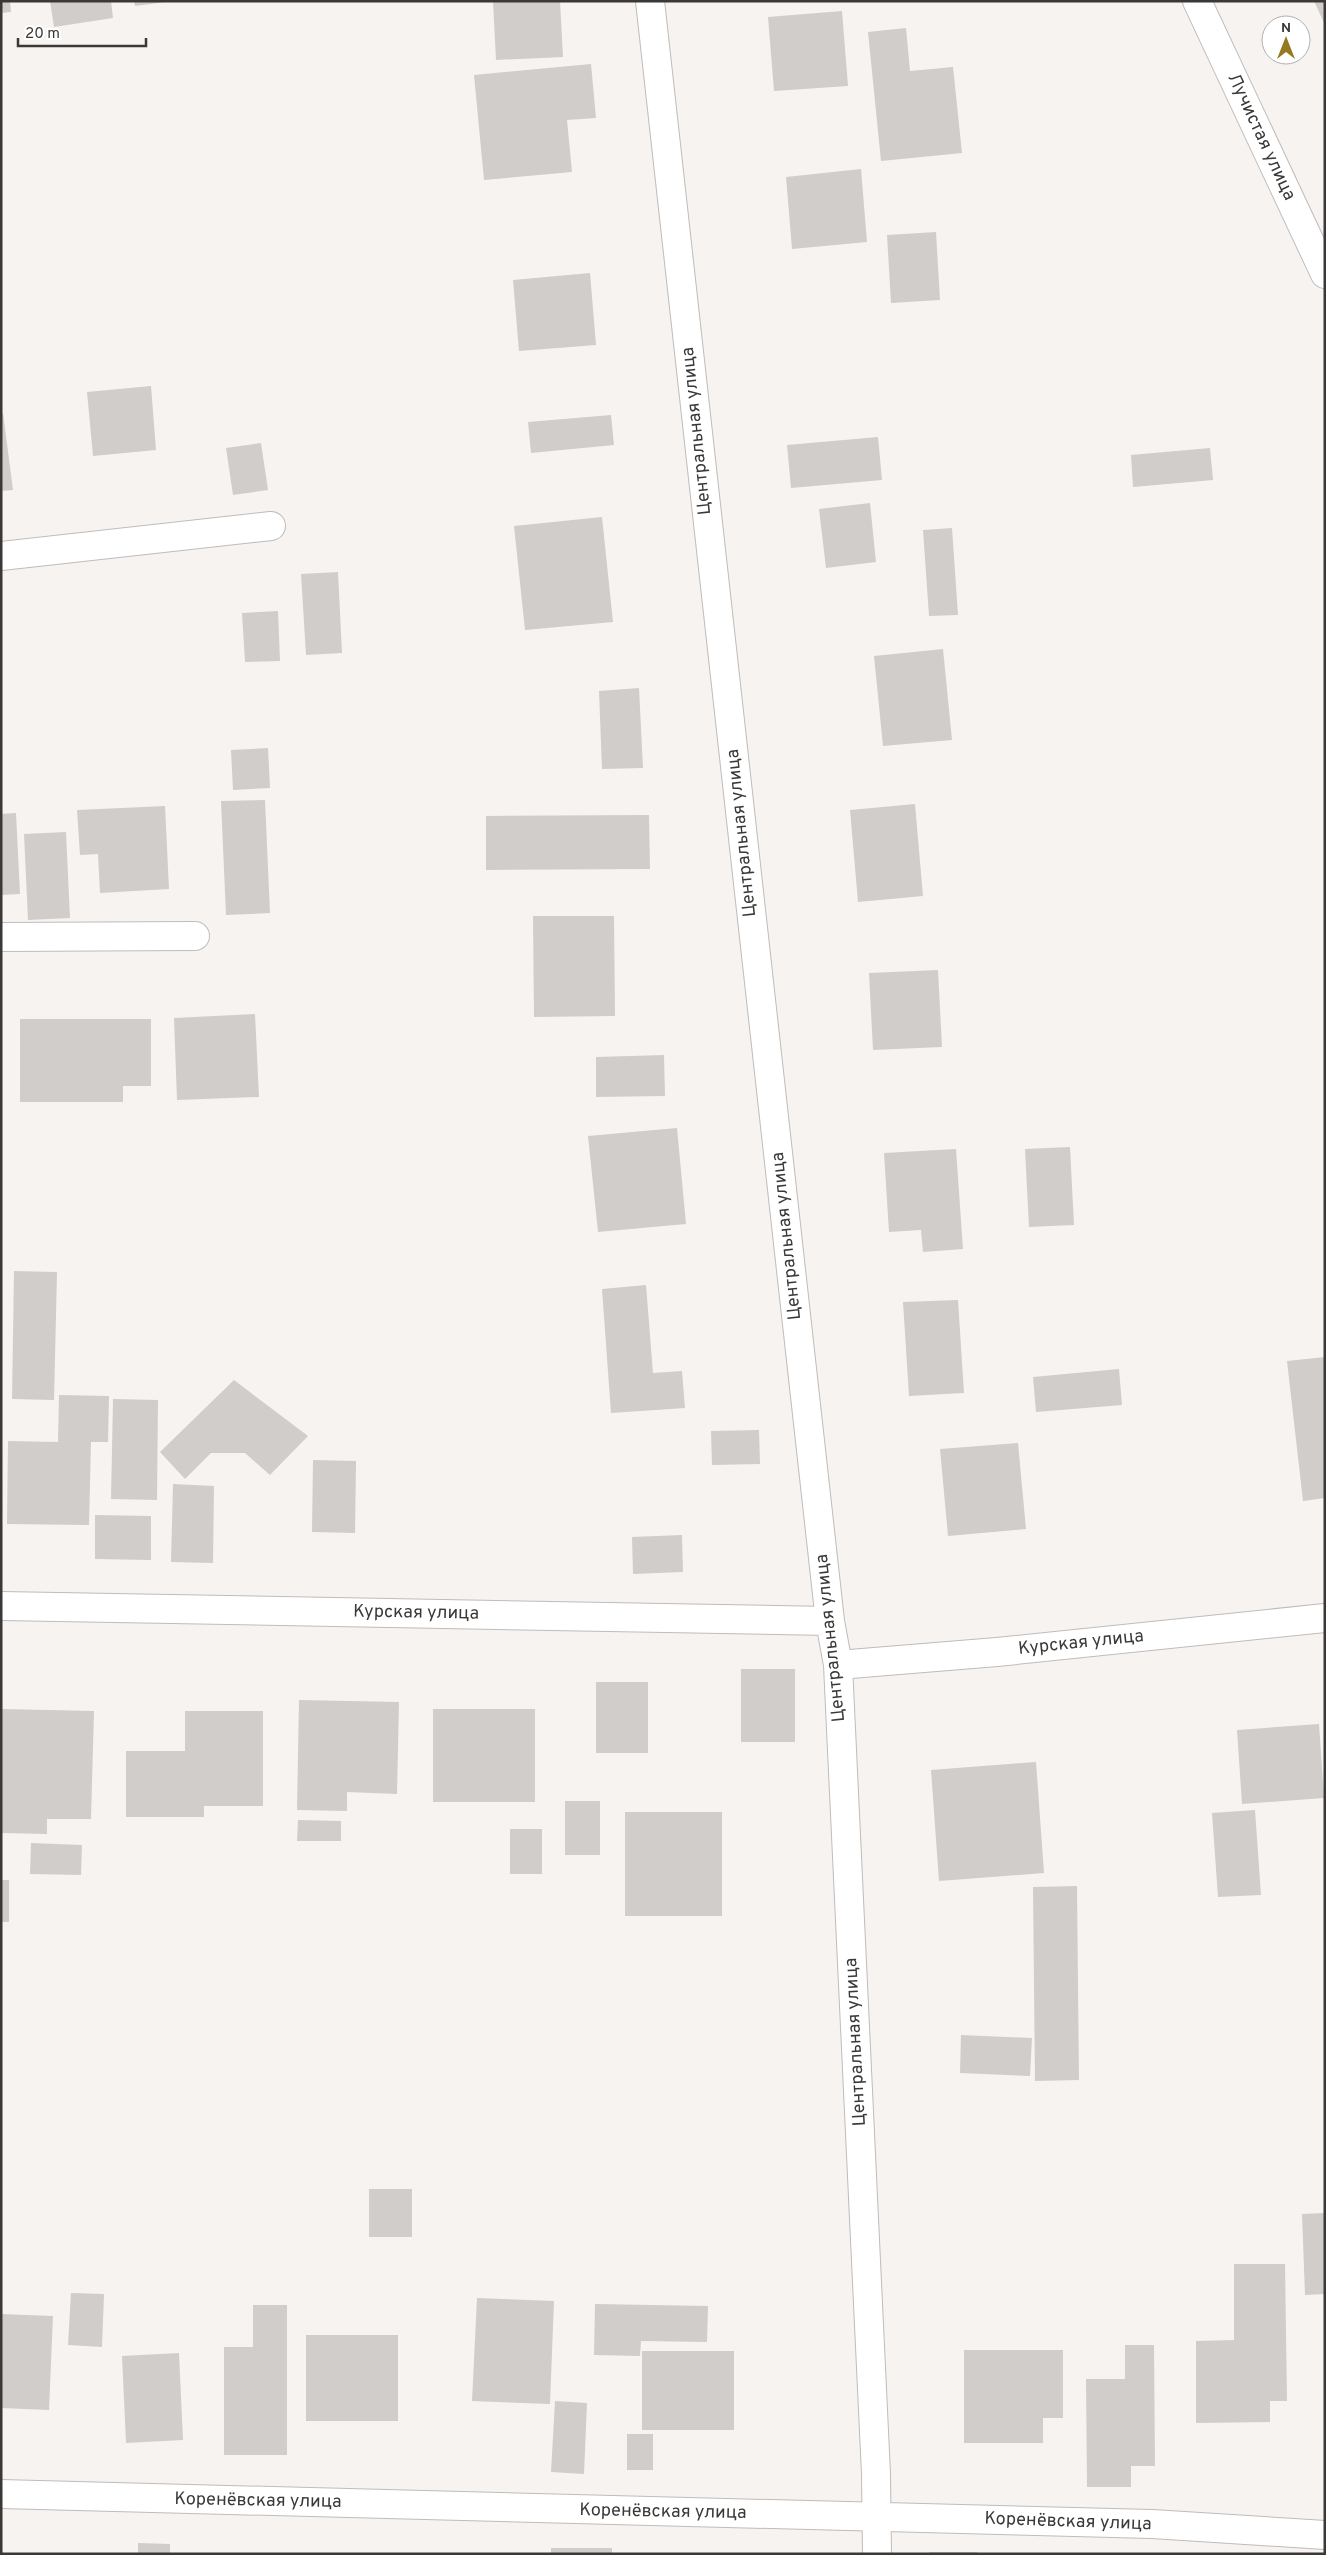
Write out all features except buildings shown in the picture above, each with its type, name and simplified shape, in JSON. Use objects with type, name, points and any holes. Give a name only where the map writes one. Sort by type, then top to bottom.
[{"type":"street","name":"Центральная улица","points":[[650,1],[830,1621],[838,1664],[876,2474],[877,2554]]},
{"type":"street","name":"Лучистая улица","points":[[1197,1],[1325,274]]},
{"type":"street","points":[[1,556],[271,526]]},
{"type":"street","points":[[1,937],[195,936]]},
{"type":"street","name":"Курская улица","points":[[1,1606],[830,1621]]},
{"type":"street","name":"Курская улица","points":[[838,1664],[997,1652],[1325,1618]]},
{"type":"street","name":"Коренёвская улица","points":[[1,2494],[1152,2524],[1325,2535]]}]
